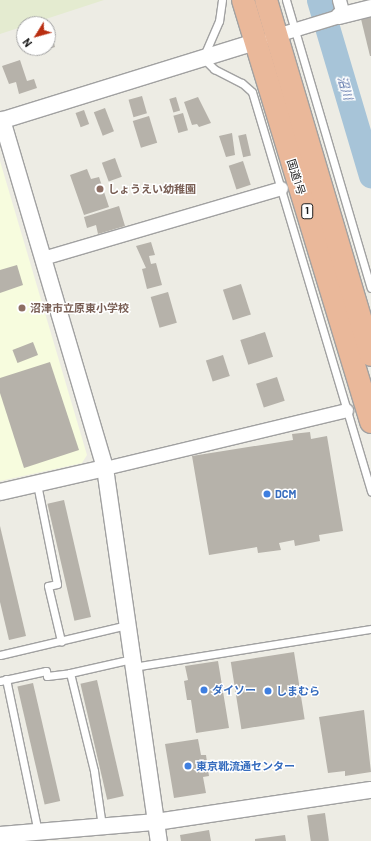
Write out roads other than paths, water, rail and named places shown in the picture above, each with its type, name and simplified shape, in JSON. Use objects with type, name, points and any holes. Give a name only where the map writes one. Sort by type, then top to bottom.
[{"type":"highway","name":"国道1号","points":[[243,0],[371,422]]},
{"type":"highway","name":"国道1号","points":[[266,0],[292,30],[371,356]]},
{"type":"street","points":[[159,841],[132,663],[105,468],[1,120],[292,30],[340,10],[371,8]]},
{"type":"street","points":[[43,258],[281,188]]},
{"type":"street","points":[[0,492],[346,410]]},
{"type":"street","points":[[0,835],[156,822],[371,790]]},
{"type":"lane","points":[[222,0],[219,21],[203,58],[214,69],[242,83],[252,92],[371,492]]},
{"type":"lane","points":[[286,0],[292,30],[371,288]]},
{"type":"lane","points":[[37,484],[57,584],[48,586],[61,641]]},
{"type":"lane","points":[[0,654],[127,626]]},
{"type":"lane","points":[[38,833],[3,680],[46,671],[48,676],[371,629]]},
{"type":"lane","points":[[70,673],[94,771],[102,826]]},
{"type":"waterway","name":"沼川","points":[[319,0],[371,175]]},
{"type":"place","name":"しょうえい幼稚園","points":[[100,189]]},
{"type":"place","name":"沼津市立原東小学校","points":[[22,308]]},
{"type":"place","name":"DCM","points":[[267,494]]},
{"type":"place","name":"ダイソー","points":[[204,690]]},
{"type":"place","name":"しまむら","points":[[268,691]]},
{"type":"place","name":"東京靴流通センター","points":[[188,766]]}]
